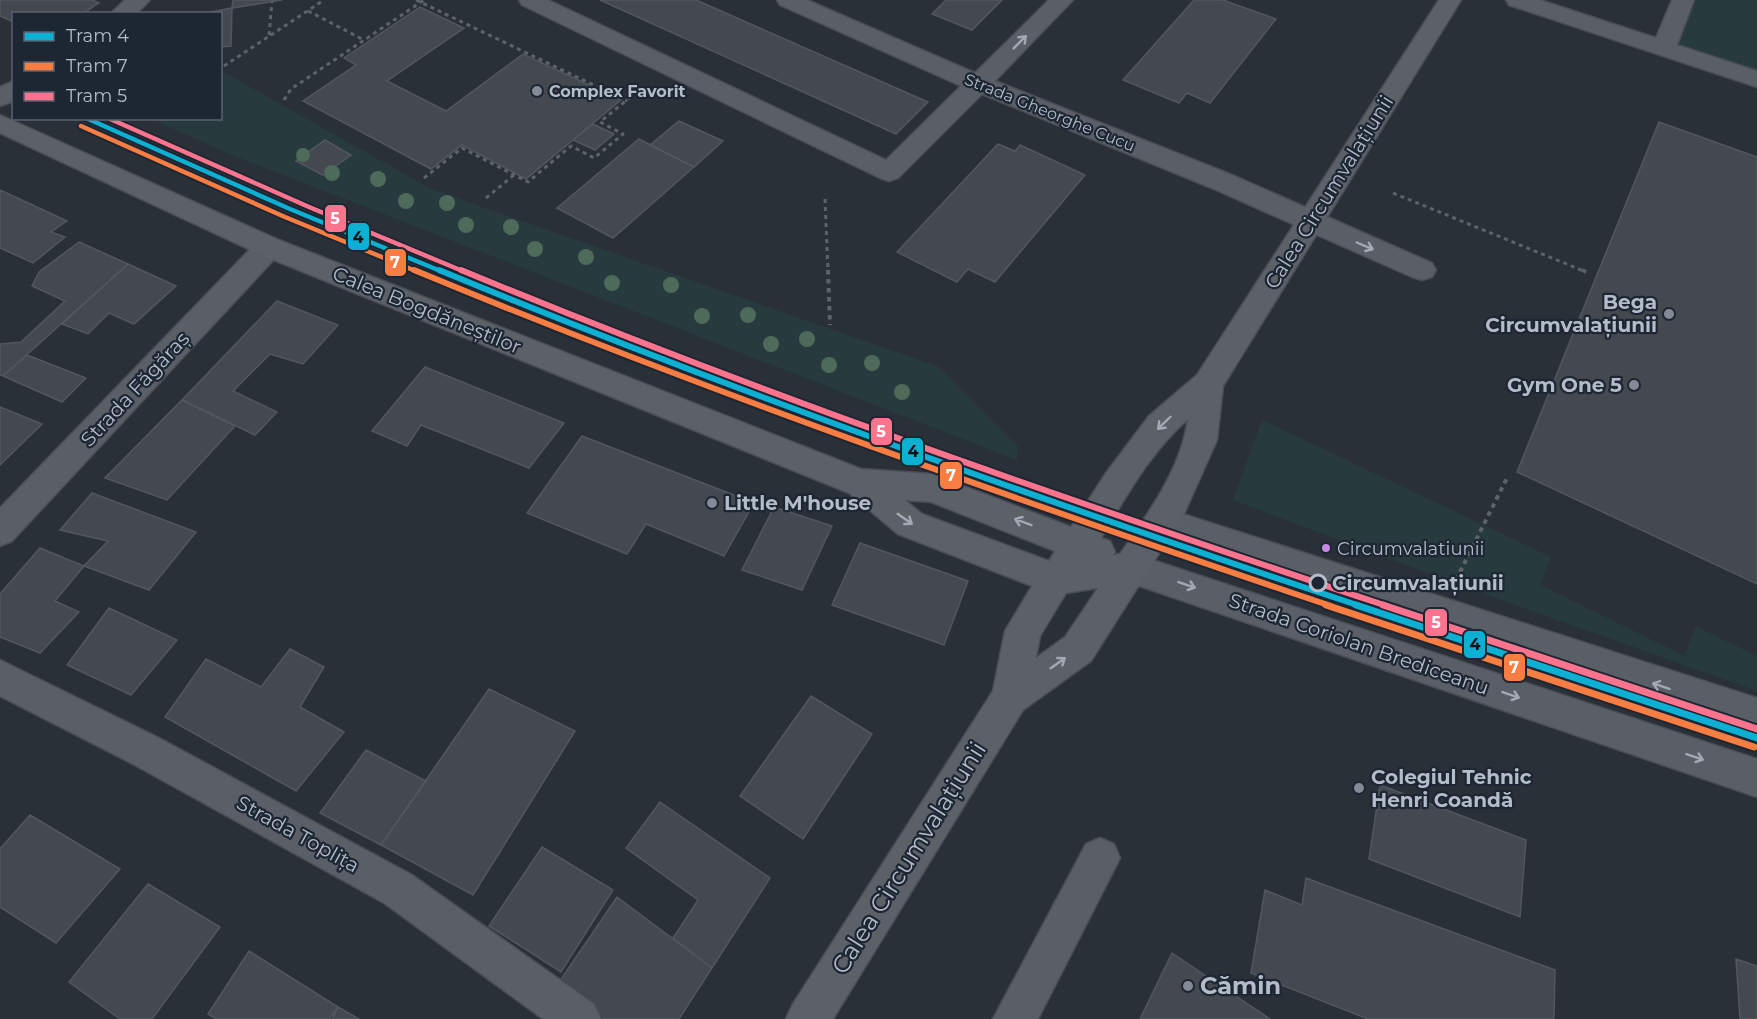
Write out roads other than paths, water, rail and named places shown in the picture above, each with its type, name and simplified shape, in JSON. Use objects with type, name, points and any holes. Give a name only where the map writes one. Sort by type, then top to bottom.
[{"type":"main road","name":"Calea Circumvalațiunii","points":[[808,1019],[1010,697],[1023,631],[1078,543],[1117,483],[1160,425],[1208,384],[1449,0]]},
{"type":"main road","name":"Calea Bogdăneștilor","points":[[0,123],[269,247],[860,483],[910,524],[1056,579],[1131,568]]},
{"type":"main road","name":"Calea Circumvalațiunii","points":[[1010,697],[1078,649],[1161,522],[1172,504],[1201,440],[1208,384]]},
{"type":"main road","name":"Calea Bogdăneștilor","points":[[860,483],[932,488],[1078,543],[1131,568]]},
{"type":"street","points":[[124,12],[139,0]]},
{"type":"street","points":[[530,0],[890,172],[1062,0]]},
{"type":"street","name":"Strada Gheorghe Cucu","points":[[788,0],[979,84],[1223,182],[1422,270]]},
{"type":"street","points":[[1516,0],[1757,79]]},
{"type":"street","points":[[1664,48],[1683,0]]},
{"type":"street","name":"Strada Făgăraș","points":[[0,531],[269,247]]},
{"type":"street","points":[[1161,522],[1213,541],[1757,716]]},
{"type":"street","name":"Strada Coriolan Brediceanu","points":[[1131,568],[1757,778]]},
{"type":"street","name":"Strada Toplița","points":[[0,677],[146,751],[398,889],[579,1019]]},
{"type":"street","points":[[1015,1019],[1100,858]]},
{"type":"tram line","name":"4","points":[[90,120],[290,209],[496,294],[703,375],[1123,526],[1757,738]]},
{"type":"tram line","name":"5","points":[[113,120],[309,207],[512,291],[717,371],[1131,520],[1757,729]]},
{"type":"tram line","name":"7","points":[[81,126],[285,217],[491,302],[699,383],[1119,534],[1754,747]]},
{"type":"place","name":"Complex Favorit","points":[[537,91]]},
{"type":"place","name":"Bega Circumvalațiunii","points":[[1669,314]]},
{"type":"place","name":"Gym One 5","points":[[1634,385]]},
{"type":"place","name":"Little M'house","points":[[712,503]]},
{"type":"place","name":"Circumvalatiunii","points":[[1326,548]]},
{"type":"place","name":"Circumvalațiunii","points":[[1318,583]]},
{"type":"place","name":"Colegiul Tehnic Henri Coandă","points":[[1359,788]]},
{"type":"place","name":"Cămin","points":[[1188,986]]}]
